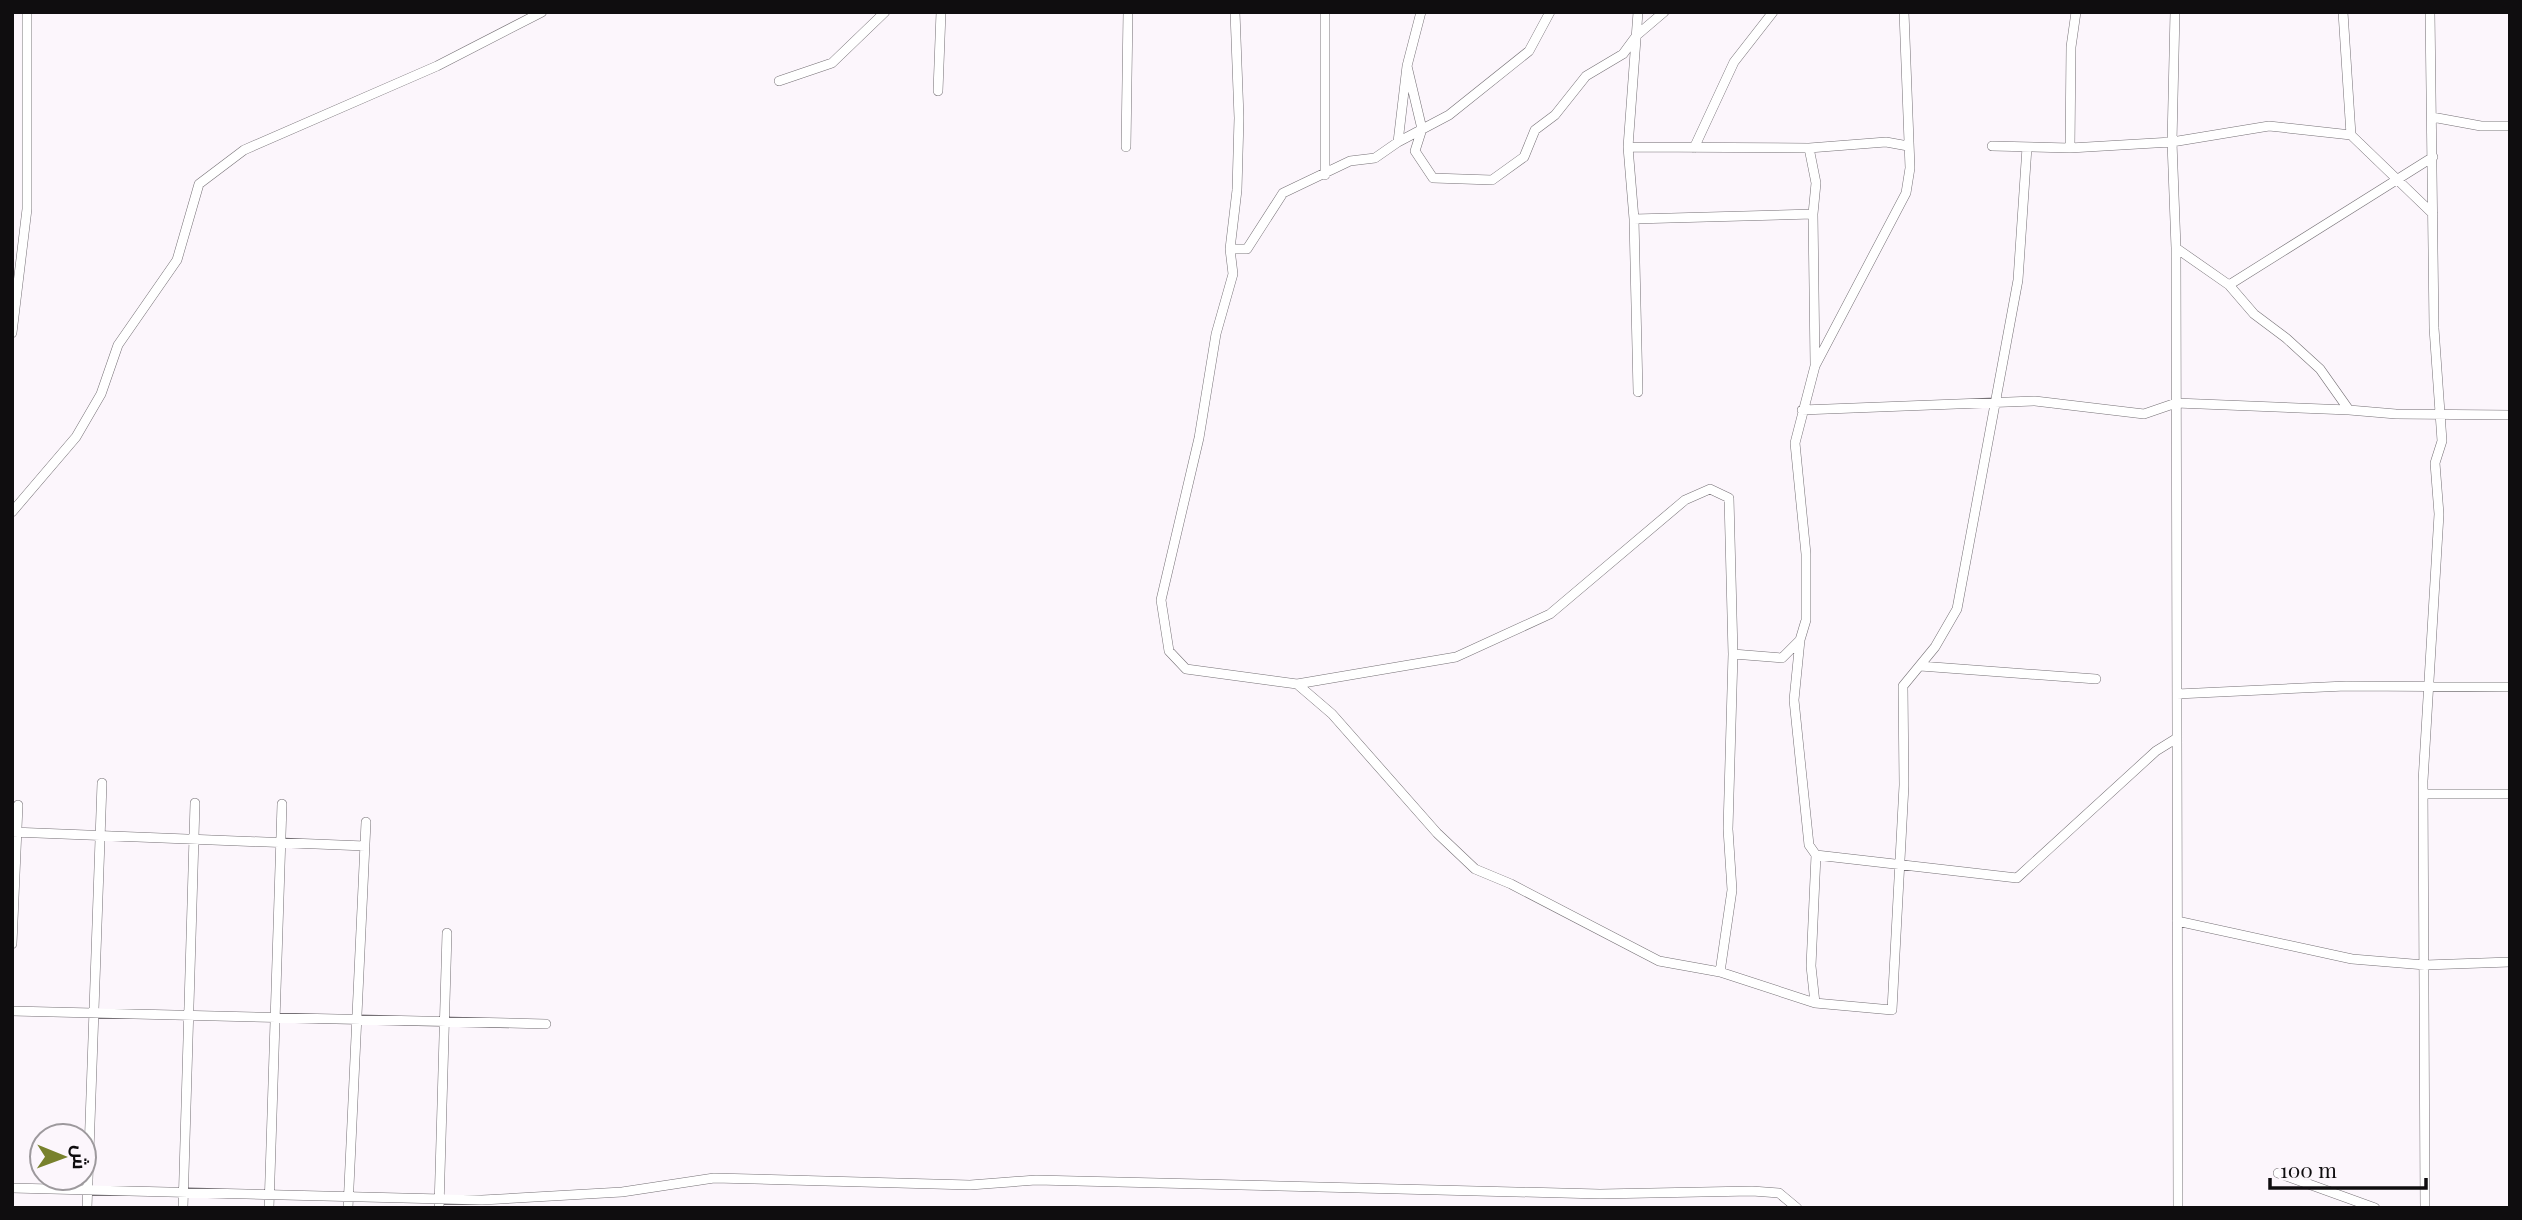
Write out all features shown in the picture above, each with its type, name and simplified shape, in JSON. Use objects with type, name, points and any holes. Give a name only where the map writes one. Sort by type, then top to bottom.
[{"type":"street","points":[[12,334],[27,209],[27,12]]},
{"type":"street","points":[[12,512],[76,437],[101,394],[118,345],[177,260],[199,184],[244,150],[437,66],[542,12]]},
{"type":"street","points":[[779,81],[832,63],[885,12]]},
{"type":"street","points":[[938,91],[941,12]]},
{"type":"street","points":[[1126,147],[1128,12]]},
{"type":"street","points":[[1235,12],[1237,190],[1230,248],[1233,274],[1216,334],[1199,438],[1161,600],[1169,651],[1186,669],[1297,684],[1457,657],[1550,614],[1685,500],[1710,489],[1729,498],[1732,654],[1728,829],[1732,890],[1720,972]]},
{"type":"street","points":[[1325,12],[1325,175]]},
{"type":"street","points":[[1398,142],[1407,66],[1421,12]]},
{"type":"street","points":[[1230,248],[1247,249],[1283,193],[1350,161],[1375,158],[1398,142],[1449,115],[1528,51],[1550,12]]},
{"type":"street","points":[[1638,12],[1628,147],[1634,219],[1638,392]]},
{"type":"street","points":[[1407,66],[1422,130],[1415,151],[1433,178],[1492,180],[1524,157],[1535,130],[1555,115],[1586,76],[1623,54],[1637,35],[1664,12]]},
{"type":"street","points":[[1694,148],[1734,62],[1773,12]]},
{"type":"street","points":[[1815,1003],[1811,966],[1815,855],[1809,845],[1794,700],[1800,640],[1806,620],[1806,554],[1795,443],[1815,366],[1906,193],[1910,168],[1904,12]]},
{"type":"street","points":[[2070,148],[2071,47],[2076,12]]},
{"type":"street","points":[[2175,12],[2172,142],[2176,248],[2178,1208]]},
{"type":"street","points":[[2343,12],[2351,135]]},
{"type":"street","points":[[2425,1208],[2423,794],[2439,514],[2435,463],[2442,441],[2434,328],[2430,12]]},
{"type":"street","points":[[2432,117],[2481,125],[2510,126]]},
{"type":"street","points":[[1992,146],[2070,148],[2172,142],[2269,126],[2351,135],[2433,214]]},
{"type":"street","points":[[1628,147],[1810,148],[1886,142],[1908,146]]},
{"type":"street","points":[[1297,684],[1332,714],[1437,833],[1475,869],[1511,884],[1659,961],[1720,972],[1815,1003],[1892,1010],[1904,785],[1903,686],[1936,647],[1956,609],[2018,280],[2027,147]]},
{"type":"street","points":[[1810,148],[1816,183],[1813,214],[1815,366]]},
{"type":"street","points":[[2230,285],[2433,157]]},
{"type":"street","points":[[1634,219],[1813,214]]},
{"type":"street","points":[[2176,248],[2230,285],[2254,314],[2320,369],[2349,410]]},
{"type":"street","points":[[1802,410],[2035,401],[2144,414],[2176,403],[2440,415],[2510,415]]},
{"type":"street","points":[[1732,654],[1782,658],[1800,640]]},
{"type":"street","points":[[1920,666],[2096,679]]},
{"type":"street","points":[[2177,694],[2428,686],[2510,687]]},
{"type":"street","points":[[1815,855],[2017,877],[2156,751],[2177,738]]},
{"type":"street","points":[[90,1122],[102,783]]},
{"type":"street","points":[[2423,794],[2510,794]]},
{"type":"street","points":[[183,1208],[195,803]]},
{"type":"street","points":[[269,1208],[282,804]]},
{"type":"street","points":[[12,944],[18,805]]},
{"type":"street","points":[[348,1208],[366,822]]},
{"type":"street","points":[[15,832],[365,846]]},
{"type":"street","points":[[2177,921],[2351,959],[2425,965],[2510,962]]},
{"type":"street","points":[[439,1203],[447,933]]},
{"type":"street","points":[[12,1012],[546,1024]]},
{"type":"street","points":[[2278,1173],[2375,1208]]},
{"type":"street","points":[[98,1191],[348,1197],[439,1203],[622,1192],[714,1178],[970,1185],[1036,1180],[1600,1194],[1752,1191],[1779,1193],[1797,1208]]}]
